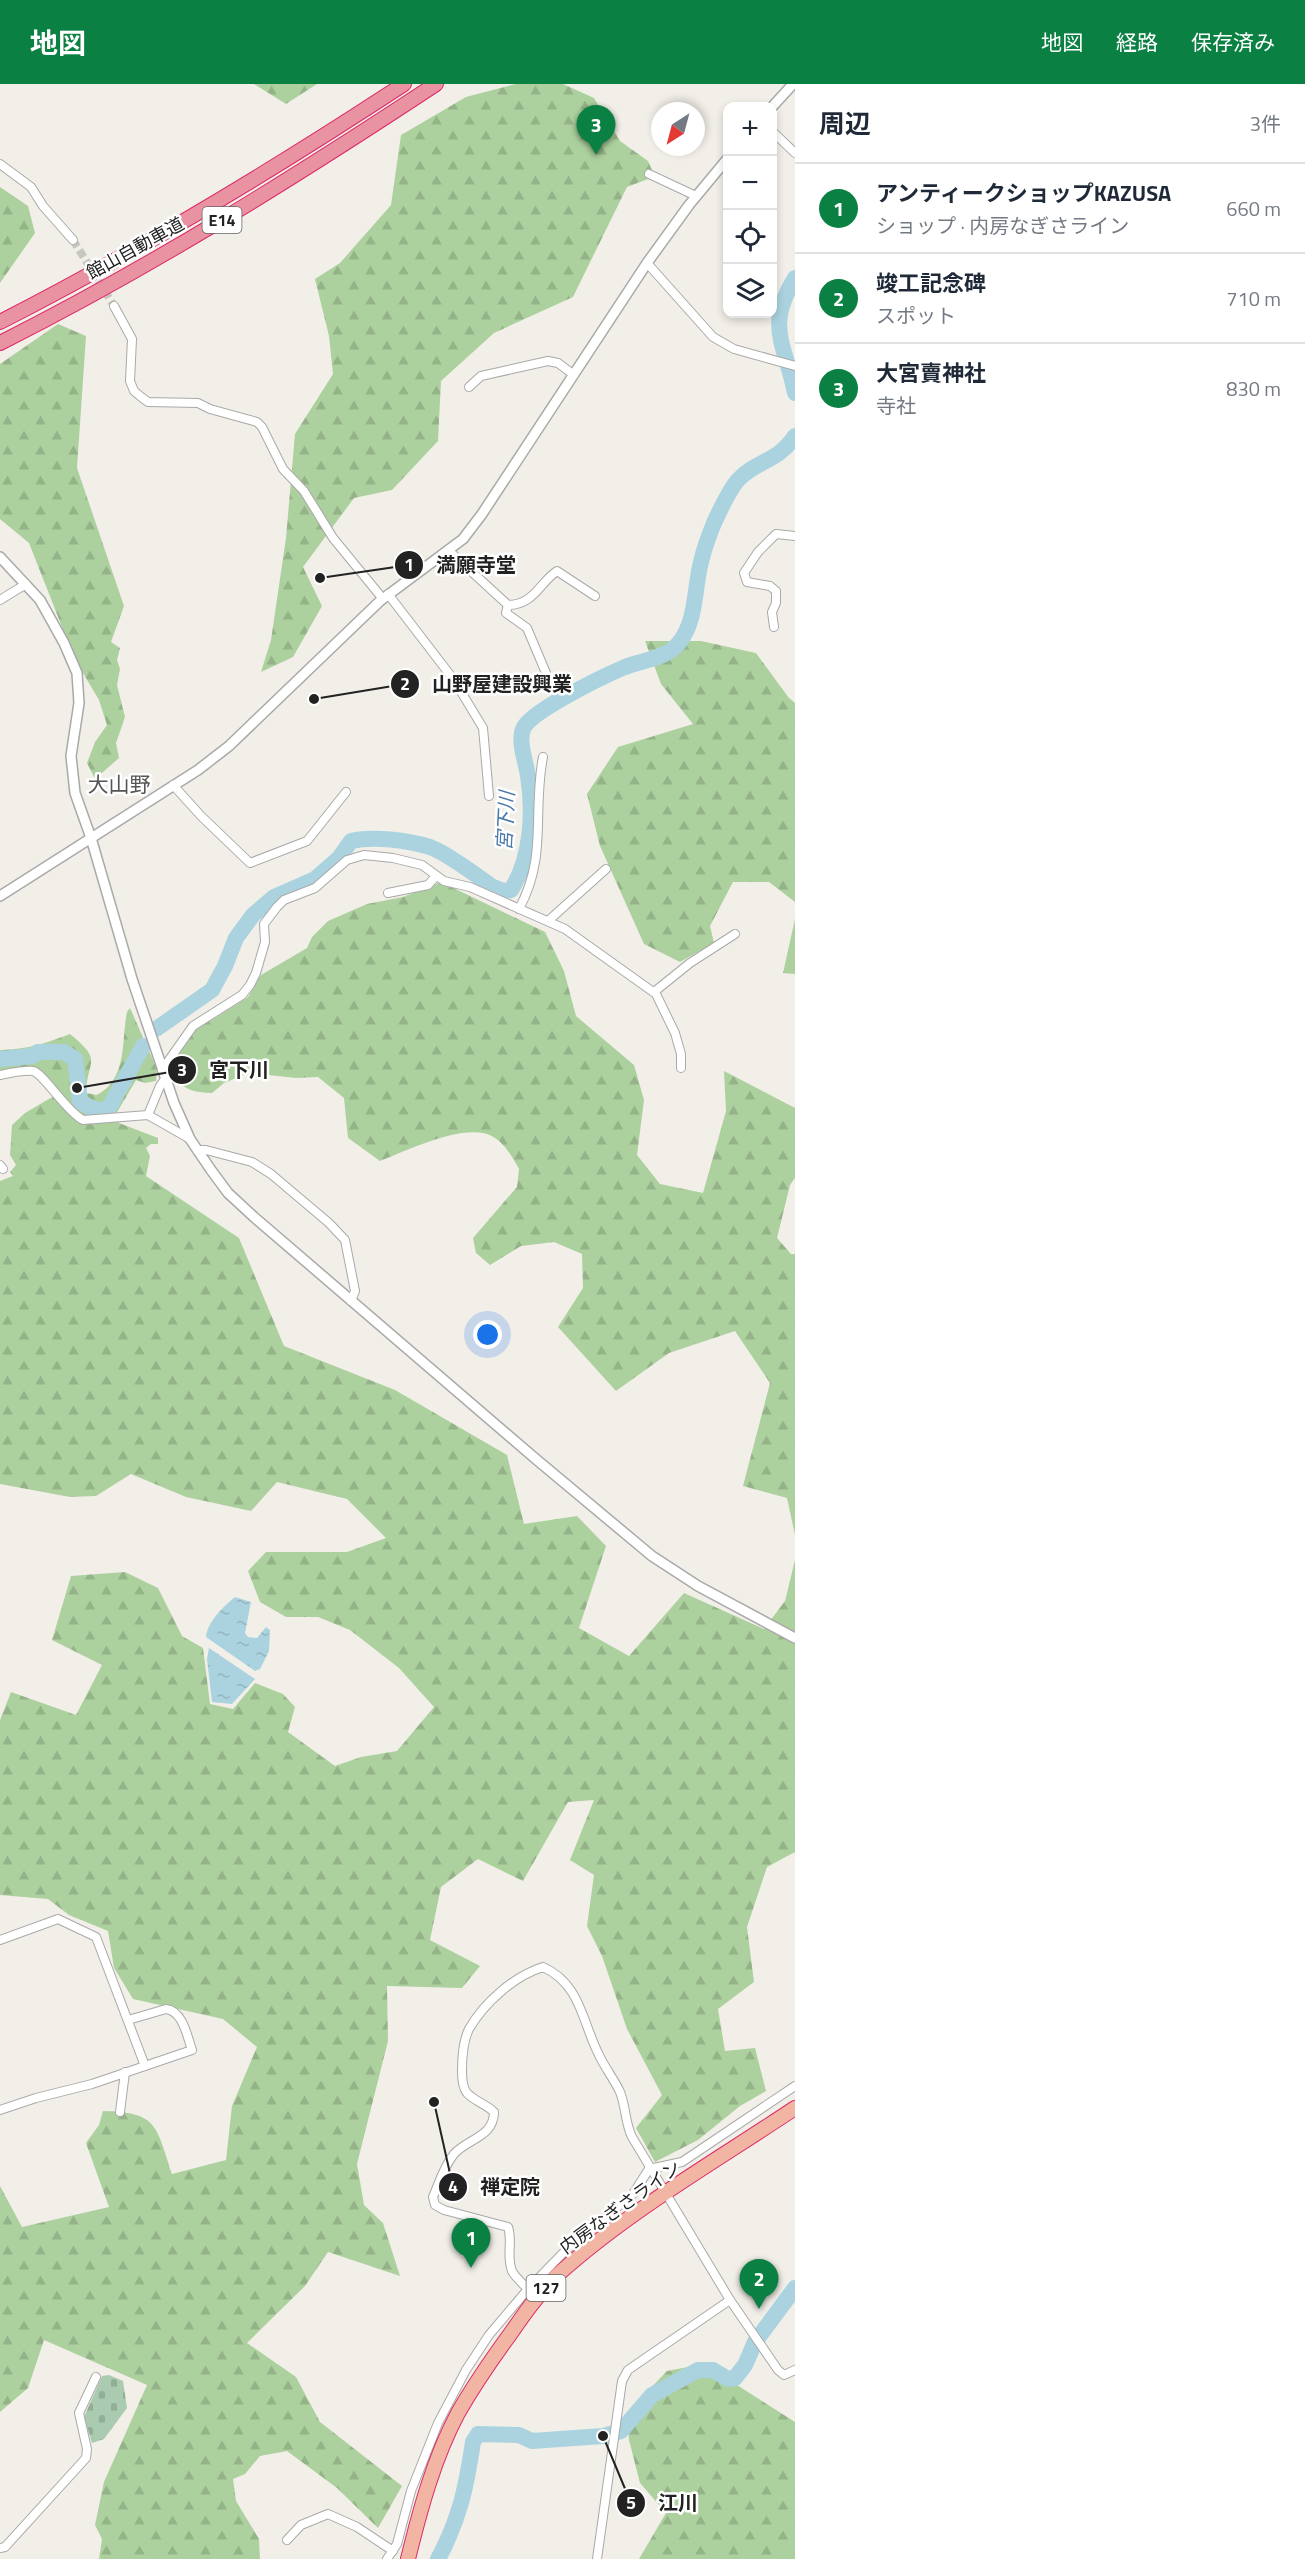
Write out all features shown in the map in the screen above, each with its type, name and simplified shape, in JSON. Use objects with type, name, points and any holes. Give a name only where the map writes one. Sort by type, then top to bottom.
[{"type":"highway","name":"館山自動車道","points":[[0,322],[130,252],[242,186],[404,84]]},
{"type":"highway","name":"館山自動車道","points":[[0,342],[212,226],[436,84]]},
{"type":"highway","name":"内房なぎさライン","points":[[408,2559],[417,2522],[457,2414],[481,2374],[519,2321],[562,2271],[601,2240],[795,2108]]},
{"type":"street","points":[[777,102],[793,84]]},
{"type":"street","points":[[777,136],[795,153]]},
{"type":"street","points":[[0,164],[31,186],[43,206],[73,240]]},
{"type":"street","points":[[0,896],[173,785],[229,746],[386,596],[448,550],[473,528],[647,263],[696,196],[723,164]]},
{"type":"street","points":[[649,174],[696,196]]},
{"type":"street","points":[[647,263],[713,337],[723,345],[794,365]]},
{"type":"street","points":[[114,306],[132,339],[130,381],[134,391],[148,402],[198,403],[225,414],[257,422],[262,427],[283,469],[304,491],[333,538],[386,596],[454,680],[483,728],[489,796]]},
{"type":"street","points":[[469,387],[481,376],[548,361],[558,363],[574,375]]},
{"type":"street","points":[[774,627],[772,612],[776,603],[776,591],[770,586],[747,582],[744,573],[758,552],[776,534],[795,536]]},
{"type":"street","points":[[448,550],[508,605]]},
{"type":"street","points":[[0,557],[26,584],[53,622],[77,673],[79,703],[71,771],[75,793],[164,1075],[190,1139],[228,1193],[351,1301],[652,1556],[698,1586],[795,1638]]},
{"type":"street","points":[[508,605],[519,603],[536,594],[557,570],[595,596]]},
{"type":"street","points":[[0,600],[26,584]]},
{"type":"street","points":[[508,605],[506,613],[528,631],[546,673]]},
{"type":"street","points":[[519,909],[534,872],[538,852],[539,779],[543,757]]},
{"type":"street","points":[[173,785],[201,816],[250,863],[307,841],[346,792]]},
{"type":"street","points":[[148,1115],[164,1075],[193,1026],[242,995],[246,990],[256,973],[261,958],[265,942],[264,924],[268,916],[284,900],[310,892],[347,860],[364,855],[422,865],[436,876],[453,884],[470,887],[565,929],[654,992],[675,1033],[681,1054],[681,1068]]},
{"type":"street","points":[[548,921],[606,869]]},
{"type":"street","points":[[388,893],[428,885],[436,876]]},
{"type":"street","points":[[654,992],[690,963],[735,934]]},
{"type":"street","points":[[0,1075],[37,1072],[63,1104],[83,1120],[148,1115],[190,1139]]},
{"type":"street","points":[[197,1150],[206,1150],[252,1162],[271,1174],[329,1223],[345,1240],[355,1291],[351,1301]]},
{"type":"street","points":[[0,1940],[58,1919],[96,1937],[145,2066]]},
{"type":"street","points":[[528,2289],[512,2272],[509,2248],[512,2236],[508,2227],[444,2210],[435,2205],[433,2197],[455,2152],[482,2135],[494,2119],[494,2112],[467,2093],[462,2082],[464,2044],[469,2030],[487,2005],[532,1971],[543,1967],[557,1973],[569,1985],[598,2053],[620,2093],[627,2128],[649,2169],[730,2300],[784,2375],[795,2370]]},
{"type":"street","points":[[0,2110],[192,2050],[179,2016],[171,2009],[128,2020]]},
{"type":"street","points":[[120,2112],[125,2072]]},
{"type":"street","points":[[387,2559],[393,2551],[417,2473],[452,2394],[489,2336],[528,2289],[566,2250],[633,2194],[649,2169],[682,2162],[795,2086]]},
{"type":"street","points":[[597,2559],[622,2381],[628,2370],[730,2300]]},
{"type":"street","points":[[0,2548],[5,2547],[63,2481],[84,2462],[87,2450],[79,2413],[96,2377]]},
{"type":"street","points":[[287,2540],[301,2525],[328,2514],[357,2527],[393,2551]]},
{"type":"green space","points":[[254,84],[317,84],[286,104]]},
{"type":"green space","points":[[516,84],[563,84],[594,98],[620,141],[648,161],[652,170],[648,179],[627,187],[573,297],[494,333],[441,381],[438,441],[392,490],[354,498],[303,567],[322,606],[293,657],[261,672],[271,640],[286,538],[295,434],[333,374],[329,336],[315,279],[340,263],[391,205],[401,135],[466,97]]},
{"type":"green space","points":[[0,187],[28,206],[35,233],[0,283]]},
{"type":"green space","points":[[58,324],[86,336],[77,468],[124,606],[111,642],[120,648],[117,660],[120,669],[117,685],[125,717],[116,743],[119,758],[95,779],[87,763],[95,742],[107,725],[99,700],[80,668],[66,637],[29,543],[0,519],[0,364]]},
{"type":"green space","points":[[645,641],[701,641],[756,653],[795,703],[795,902],[769,882],[733,882],[710,926],[714,943],[680,962],[644,944],[600,846],[587,794],[618,747],[693,724],[661,684]]},
{"type":"green space","points":[[441,882],[545,932],[564,971],[576,1016],[634,1065],[644,1100],[637,1155],[660,1184],[703,1193],[726,1111],[724,1071],[795,1108],[795,1178],[790,1185],[777,1238],[791,1254],[795,1254],[795,1535],[787,1498],[743,1486],[770,1383],[735,1331],[669,1353],[616,1391],[558,1327],[583,1288],[582,1254],[554,1242],[521,1246],[490,1265],[476,1253],[473,1238],[517,1187],[519,1169],[505,1147],[495,1138],[483,1133],[458,1134],[431,1141],[380,1161],[348,1138],[344,1098],[318,1077],[296,1078],[249,1073],[224,1083],[212,1093],[185,1087],[173,1073],[170,1065],[186,1037],[199,1025],[212,1020],[248,997],[261,975],[307,948],[312,937],[328,921],[367,904],[403,897]]},
{"type":"green space","points":[[795,919],[795,974],[783,973]]},
{"type":"green space","points":[[130,1008],[157,1069],[156,1081],[145,1083],[136,1080],[116,1114],[119,1123],[158,1138],[158,1144],[151,1144],[146,1148],[150,1156],[146,1176],[239,1238],[284,1346],[395,1390],[507,1455],[524,1524],[577,1516],[606,1546],[579,1628],[629,1656],[684,1593],[764,1629],[785,1601],[795,1560],[795,1852],[767,1867],[747,1927],[754,1982],[718,2009],[725,2051],[755,2048],[766,2091],[740,2106],[698,2140],[655,2162],[636,2128],[662,2095],[627,2029],[602,1956],[587,1926],[594,1875],[570,1860],[594,1800],[568,1802],[523,1881],[478,1859],[441,1887],[430,1940],[480,1966],[462,1988],[387,1986],[388,2041],[357,2164],[364,2205],[383,2223],[400,2276],[328,2252],[305,2286],[247,2343],[296,2377],[320,2422],[402,2486],[378,2528],[337,2488],[287,2451],[260,2456],[245,2474],[233,2479],[236,2501],[259,2539],[260,2559],[99,2559],[102,2539],[95,2525],[104,2482],[147,2385],[44,2340],[28,2388],[0,2412],[0,2186],[22,2227],[109,2207],[86,2143],[99,2125],[103,2111],[135,2115],[152,2125],[158,2134],[172,2174],[226,2160],[232,2106],[257,2047],[223,2019],[133,1999],[114,1968],[108,1931],[69,1915],[48,1899],[0,1895],[0,1720],[11,1692],[76,1715],[102,1665],[52,1640],[71,1576],[125,1572],[158,1588],[182,1636],[203,1648],[210,1704],[233,1709],[255,1683],[283,1694],[295,1707],[288,1732],[335,1766],[361,1757],[397,1751],[434,1707],[399,1668],[350,1630],[318,1617],[286,1617],[260,1602],[248,1571],[266,1552],[347,1552],[386,1538],[347,1499],[277,1482],[251,1511],[186,1497],[131,1474],[96,1496],[70,1497],[0,1484],[0,1181],[13,1176],[10,1172],[16,1165],[10,1155],[12,1125],[25,1113],[59,1093],[53,1083],[41,1072],[28,1070],[0,1074],[0,1050],[36,1045],[70,1034],[87,1050],[90,1056],[86,1093],[97,1095],[107,1088],[119,1069],[127,1012]]},
{"type":"green space","points":[[704,2364],[795,2422],[795,2559],[639,2559],[666,2513],[640,2483],[629,2440],[627,2413],[667,2371]]},
{"type":"green space","points":[[109,2375],[123,2381],[127,2408],[104,2439],[92,2443],[84,2417],[102,2376]]},
{"type":"water","points":[[235,1597],[251,1602],[245,1633],[248,1637],[257,1638],[266,1627],[270,1630],[269,1651],[260,1669],[255,1671],[206,1637],[213,1620]]},
{"type":"water","points":[[209,1648],[255,1679],[232,1704],[212,1702],[207,1659]]},
{"type":"waterway","name":"宮下川","points":[[795,278],[786,295],[779,323],[795,393]]},
{"type":"waterway","name":"宮下川","points":[[156,1029],[212,990],[236,938],[253,915],[274,897],[315,879],[339,858],[351,841],[390,840],[430,847],[453,859],[493,887],[503,891],[511,890],[523,864],[531,820],[530,790],[521,738],[524,727],[541,711],[571,694],[625,667],[667,653],[678,644],[689,626],[707,542],[728,495],[745,473],[774,457],[795,436]]},
{"type":"waterway","name":"宮下川","points":[[0,1059],[32,1056],[38,1052],[64,1052],[75,1059],[80,1101],[91,1108],[102,1110],[110,1106],[143,1046]]},
{"type":"waterway","points":[[438,2559],[457,2516],[465,2488],[473,2442],[478,2434],[519,2435],[532,2441],[603,2436],[621,2431],[652,2395],[698,2370],[713,2370],[728,2379],[735,2378],[745,2365],[755,2342],[795,2288]]},
{"type":"tunnel","points":[[73,240],[114,306]]},
{"type":"place","name":"大宮賣神社","points":[[596,155]]},
{"type":"place","name":"満願寺堂","points":[[320,578]]},
{"type":"place","name":"山野屋建設興業","points":[[314,699]]},
{"type":"place","name":"宮下川","points":[[77,1088]]},
{"type":"place","name":"禅定院","points":[[434,2102]]},
{"type":"place","name":"アンティークショップKAZUSA","points":[[471,2268]]},
{"type":"place","name":"竣工記念碑","points":[[759,2309]]},
{"type":"place","name":"江川","points":[[603,2436]]},
{"type":"district","name":"大山野","points":[[119,784]]}]
